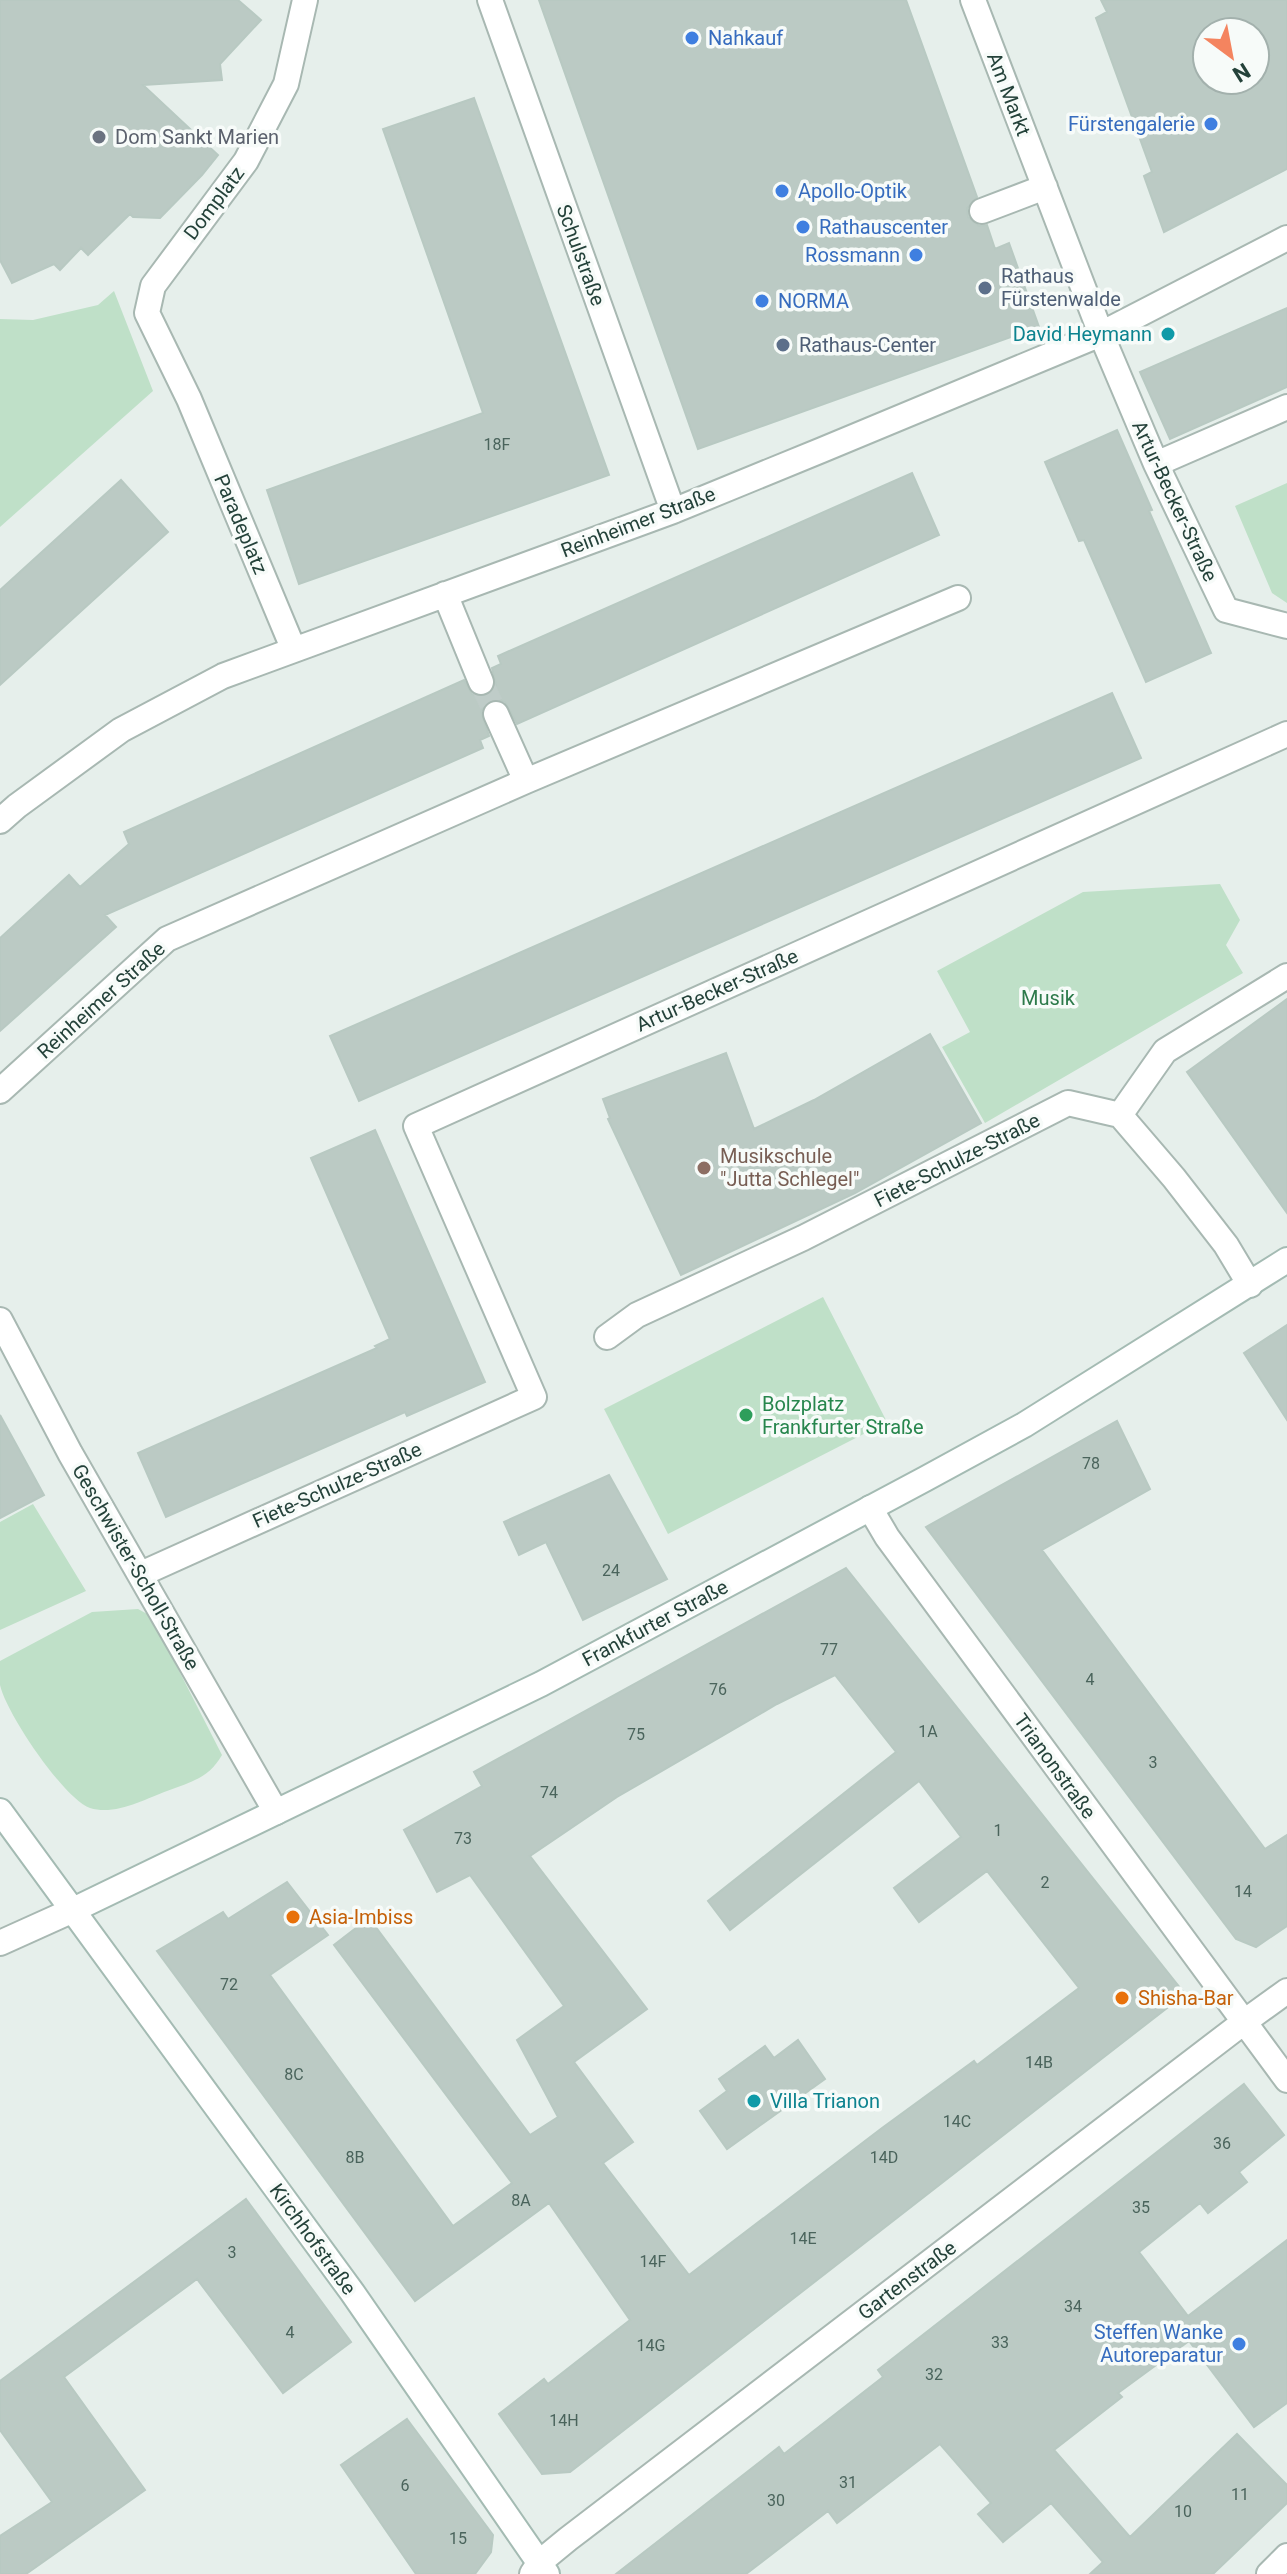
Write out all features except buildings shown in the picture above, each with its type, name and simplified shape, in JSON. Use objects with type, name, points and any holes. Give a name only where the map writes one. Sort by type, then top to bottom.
[{"type":"street","name":"Domplatz","points":[[189,399],[147,313],[153,286],[246,161],[286,84],[305,0]]},
{"type":"street","name":"Schulstraße","points":[[490,0],[673,511]]},
{"type":"street","name":"Am Markt","points":[[973,0],[1101,334]]},
{"type":"street","points":[[982,211],[1045,187]]},
{"type":"street","name":"Reinheimer Straße","points":[[0,821],[121,730],[223,676],[673,511],[1101,334],[1287,238]]},
{"type":"street","name":"Artur-Becker-Straße","points":[[1101,334],[1156,464],[1226,610],[1287,626]]},
{"type":"street","name":"Paradeplatz","points":[[189,399],[293,648]]},
{"type":"street","points":[[1156,464],[1287,407]]},
{"type":"street","points":[[445,594],[481,682]]},
{"type":"street","name":"Reinheimer Straße","points":[[0,1091],[167,939],[526,781],[958,598]]},
{"type":"street","points":[[496,714],[526,781]]},
{"type":"street","name":"Artur-Becker-Straße","points":[[534,1397],[416,1126],[1287,734]]},
{"type":"street","points":[[1250,1285],[1226,1245],[1120,1115],[1165,1051],[1287,976]]},
{"type":"street","name":"Fiete-Schulze-Straße","points":[[607,1337],[637,1315],[803,1238],[1068,1103],[1120,1115]]},
{"type":"street","name":"Frankfurter Straße","points":[[0,1943],[541,1684],[1024,1425],[1287,1260]]},
{"type":"street","name":"Geschwister-Scholl-Straße","points":[[0,1320],[70,1453],[276,1812]]},
{"type":"street","name":"Fiete-Schulze-Straße","points":[[141,1574],[534,1397]]},
{"type":"street","name":"Trianonstraße","points":[[870,1508],[887,1537],[1287,2080]]},
{"type":"street","points":[[0,1811],[71,1911]]},
{"type":"street","name":"Kirchhofstraße","points":[[71,1911],[352,2292],[539,2570]]},
{"type":"street","name":"Gartenstraße","points":[[539,2570],[1287,1991]]},
{"type":"street","points":[[1269,2574],[1287,2556]]},
{"type":"green space","points":[[114,291],[153,391],[0,527],[0,319],[33,320],[98,305]]},
{"type":"green space","points":[[1287,483],[1287,603],[1272,593],[1235,506]]},
{"type":"green space","name":"Musik","points":[[1220,884],[1240,920],[1226,945],[1243,973],[985,1123],[942,1047],[970,1032],[937,971],[1083,892]]},
{"type":"green space","name":"Bolzplatz Frankfurter Straße","points":[[823,1297],[887,1422],[668,1534],[604,1409]]},
{"type":"green space","points":[[33,1504],[86,1591],[0,1630],[0,1522]]},
{"type":"green space","points":[[138,1609],[151,1616],[222,1755],[205,1774],[184,1785],[120,1808],[90,1808],[66,1789],[24,1734],[0,1685],[0,1661],[92,1612]]},
{"type":"tunnel","points":[[481,682],[496,714]]},
{"type":"place","name":"Nahkauf","points":[[692,38]]},
{"type":"place","name":"Fürstengalerie","points":[[1211,124]]},
{"type":"place","name":"Dom Sankt Marien","points":[[99,137]]},
{"type":"place","name":"Apollo-Optik","points":[[782,191]]},
{"type":"place","name":"Rathauscenter","points":[[803,227]]},
{"type":"place","name":"Rossmann","points":[[916,255]]},
{"type":"place","name":"Rathaus Fürstenwalde","points":[[985,288]]},
{"type":"place","name":"NORMA","points":[[762,301]]},
{"type":"place","name":"David Heymann","points":[[1168,334]]},
{"type":"place","name":"Rathaus-Center","points":[[783,345]]},
{"type":"place","name":"Musikschule \"Jutta Schlegel\"","points":[[704,1168]]},
{"type":"place","name":"Bolzplatz Frankfurter Straße","points":[[746,1415]]},
{"type":"place","name":"Asia-Imbiss","points":[[293,1917]]},
{"type":"place","name":"Shisha-Bar","points":[[1122,1998]]},
{"type":"place","name":"Villa Trianon","points":[[754,2101]]},
{"type":"place","name":"Steffen Wanke Autoreparatur","points":[[1239,2344]]}]
